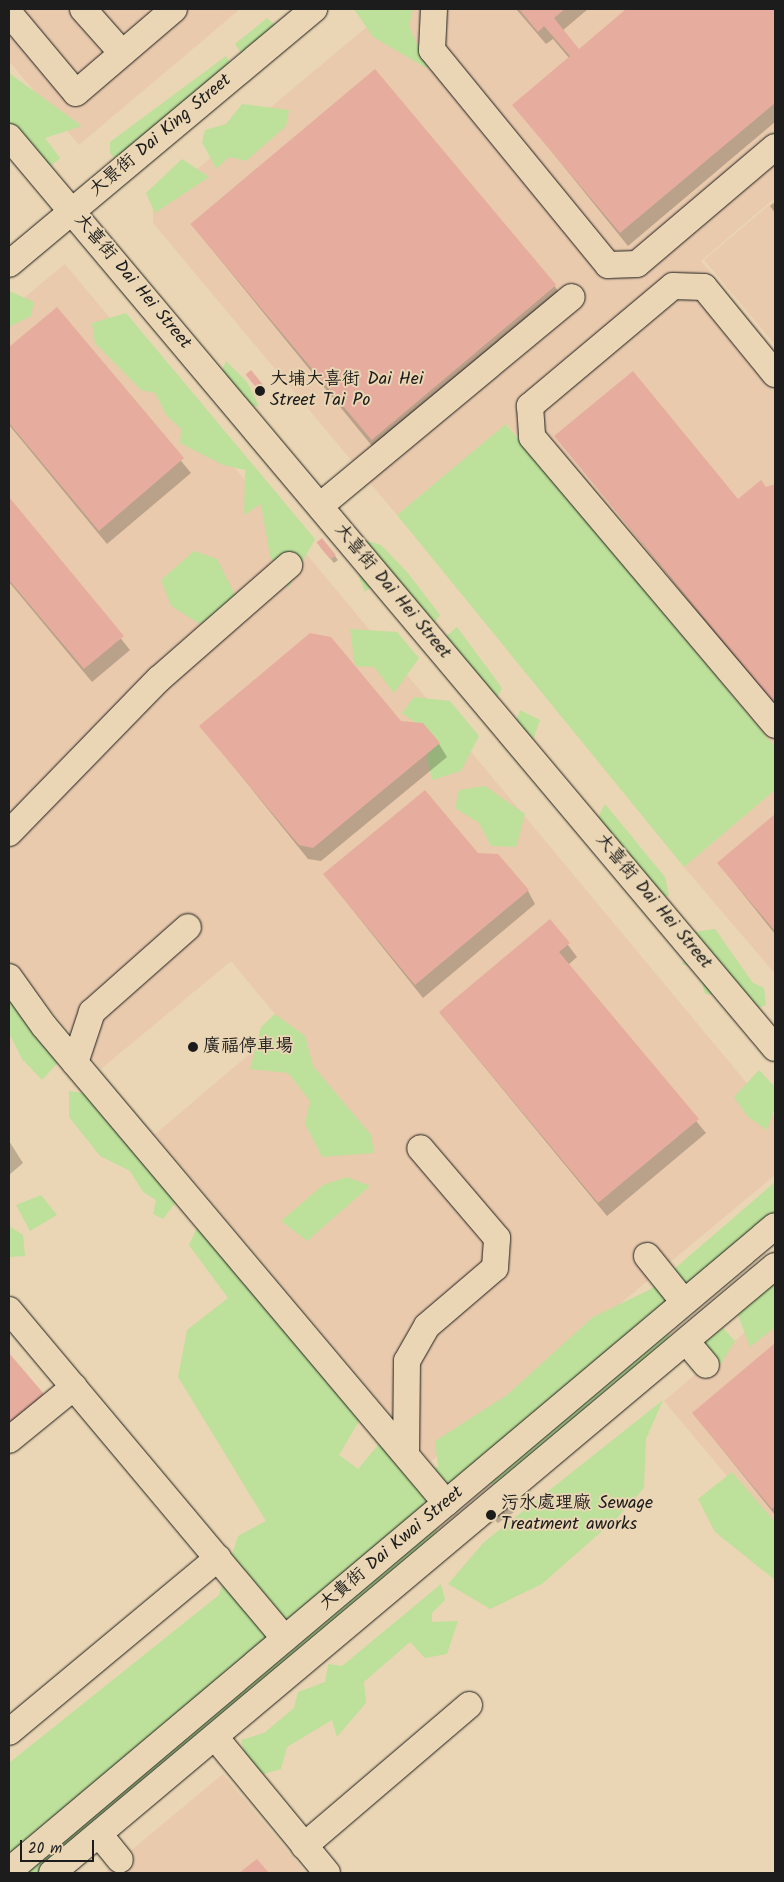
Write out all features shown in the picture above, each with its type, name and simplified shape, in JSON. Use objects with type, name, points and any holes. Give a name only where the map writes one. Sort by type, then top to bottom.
[{"type":"street","points":[[83,9],[122,53]]},
{"type":"street","points":[[434,9],[432,50],[608,265],[637,264],[775,147]]},
{"type":"street","name":"大景街 Dai King Street","points":[[9,264],[308,11]]},
{"type":"street","points":[[9,14],[76,93],[165,12]]},
{"type":"street","name":"大喜街 Dai Hei Street","points":[[9,137],[775,1048]]},
{"type":"street","points":[[775,374],[704,287],[673,286],[530,406],[532,437],[775,725]]},
{"type":"street","points":[[320,506],[572,297]]},
{"type":"street","points":[[9,833],[159,679],[289,565]]},
{"type":"street","points":[[76,1064],[92,1012],[188,927]]},
{"type":"street","points":[[9,976],[76,1064],[446,1503]]},
{"type":"street","points":[[406,1455],[406,1361],[426,1326],[495,1268],[497,1238],[420,1148]]},
{"type":"street","name":"大貴街 Dai Kwai Street","points":[[9,1871],[775,1226]]},
{"type":"street","points":[[647,1256],[684,1302]]},
{"type":"street","name":"大貴街 Dai Kwai Street","points":[[52,1873],[775,1266]]},
{"type":"street","points":[[9,1310],[285,1639]]},
{"type":"street","points":[[686,1342],[706,1366]]},
{"type":"street","points":[[9,1440],[74,1387]]},
{"type":"street","points":[[9,1732],[218,1558]]},
{"type":"street","points":[[304,1846],[469,1705]]},
{"type":"street","points":[[215,1737],[327,1873]]},
{"type":"street","points":[[99,1834],[120,1860]]},
{"type":"shaded area","points":[[9,9],[240,9],[79,145],[9,61]]},
{"type":"shaded area","points":[[388,9],[775,9],[775,198],[701,261],[775,349],[775,747],[507,424],[397,515],[153,223],[153,206]]},
{"type":"shaded area","points":[[775,200],[775,345],[704,260]]},
{"type":"shaded area","points":[[65,264],[775,1117],[775,1175],[430,1462],[155,1134],[284,1025],[231,961],[101,1069],[9,961],[9,310]]},
{"type":"shaded area","points":[[775,790],[775,974],[684,867]]},
{"type":"shaded area","points":[[775,1307],[775,1533],[664,1401]]},
{"type":"shaded area","points":[[223,1774],[306,1873],[104,1873]]},
{"type":"green space","points":[[354,9],[413,9],[409,26],[428,69],[373,37]]},
{"type":"green space","points":[[267,18],[275,25],[271,53],[252,69],[235,44]]},
{"type":"green space","points":[[226,56],[242,83],[130,177],[110,153],[110,142]]},
{"type":"green space","points":[[9,73],[82,126],[45,138],[60,158],[36,179],[9,145]]},
{"type":"green space","points":[[242,104],[289,110],[286,126],[246,161],[229,157],[216,169],[202,142],[205,130],[226,124]]},
{"type":"green space","points":[[182,159],[209,177],[155,213],[146,193]]},
{"type":"green space","points":[[9,291],[34,302],[31,316],[9,327]]},
{"type":"green space","points":[[126,313],[315,539],[288,588],[270,556],[261,504],[244,515],[245,470],[223,465],[180,443],[181,429],[166,415],[155,393],[141,390],[95,343],[92,323]]},
{"type":"green space","points":[[226,361],[247,382],[259,406],[227,409],[222,371]]},
{"type":"green space","points":[[506,424],[775,747],[775,790],[684,867],[397,515]]},
{"type":"green space","points":[[364,540],[381,545],[407,572],[440,615],[434,623],[389,572],[365,592],[359,577]]},
{"type":"green space","points":[[194,551],[217,559],[236,597],[200,624],[171,606],[161,580]]},
{"type":"green space","points":[[457,627],[502,688],[489,715],[444,638]]},
{"type":"green space","points":[[350,629],[397,632],[419,658],[394,693],[374,667],[355,666]]},
{"type":"green space","points":[[414,697],[450,701],[479,736],[461,771],[432,780],[427,759],[433,735],[402,713]]},
{"type":"green space","points":[[520,710],[540,720],[525,762],[507,747]]},
{"type":"green space","points":[[485,786],[525,814],[516,847],[491,846],[479,823],[455,808],[459,790]]},
{"type":"green space","points":[[605,804],[665,877],[669,895],[642,908],[595,823]]},
{"type":"green space","points":[[715,929],[753,983],[764,988],[766,1005],[738,1014],[723,995],[705,994],[698,969],[682,964],[694,932]]},
{"type":"green space","points":[[9,984],[65,1055],[42,1080],[22,1059],[9,1033]]},
{"type":"green space","points":[[275,1014],[305,1036],[313,1066],[371,1135],[374,1153],[322,1157],[305,1124],[310,1101],[288,1073],[250,1069],[261,1027]]},
{"type":"green space","points":[[759,1070],[775,1087],[775,1107],[767,1130],[748,1117],[734,1097]]},
{"type":"green space","points":[[69,1091],[98,1096],[180,1197],[163,1219],[153,1214],[156,1200],[143,1192],[130,1171],[100,1156],[69,1117]]},
{"type":"green space","points":[[347,1177],[370,1186],[307,1241],[281,1221],[323,1185]]},
{"type":"green space","points":[[775,1182],[775,1230],[675,1314],[663,1356],[516,1484],[460,1484],[442,1502],[430,1562],[53,1873],[9,1873],[9,1763],[219,1595],[238,1536],[266,1521],[178,1377],[187,1330],[228,1298],[189,1245],[202,1217],[359,1421],[339,1455],[358,1469],[384,1438],[421,1472],[438,1467],[435,1441],[507,1395],[593,1317],[651,1289]]},
{"type":"green space","points":[[41,1195],[57,1215],[30,1231],[16,1205]]},
{"type":"green space","points":[[9,1226],[23,1235],[25,1256],[9,1257]]},
{"type":"green space","points":[[770,1283],[775,1284],[775,1327],[750,1347],[736,1310]]},
{"type":"green space","points":[[723,1328],[735,1341],[720,1365],[698,1373],[686,1358]]},
{"type":"green space","points":[[663,1400],[646,1439],[644,1488],[618,1517],[542,1584],[490,1609],[448,1584],[484,1542]]},
{"type":"green space","points":[[732,1472],[775,1522],[775,1580],[715,1532],[698,1499]]},
{"type":"green space","points":[[441,1584],[445,1600],[432,1613],[432,1622],[458,1621],[447,1654],[425,1658],[410,1642],[364,1682],[366,1703],[337,1737],[332,1720],[287,1747],[281,1769],[257,1776],[248,1766],[241,1740],[264,1733],[294,1708],[298,1692],[325,1682],[328,1664],[342,1666]]},
{"type":"building","points":[[519,9],[565,9],[554,18],[579,49],[626,9],[775,9],[775,103],[620,233],[512,105],[570,56],[544,26],[538,32]]},
{"type":"building","points":[[375,69],[556,285],[372,440],[190,224]]},
{"type":"building","points":[[57,307],[184,458],[99,531],[9,423],[9,347]]},
{"type":"building","points":[[251,370],[265,387],[259,392],[246,374]]},
{"type":"building","points":[[633,371],[738,499],[761,480],[766,487],[775,484],[775,704],[554,436]]},
{"type":"building","points":[[9,497],[124,636],[84,669],[9,580]]},
{"type":"building","points":[[322,538],[336,555],[330,560],[317,542]]},
{"type":"building","points":[[310,633],[331,637],[401,721],[423,723],[440,743],[313,848],[299,845],[199,726]]},
{"type":"building","points":[[425,790],[478,853],[498,854],[529,890],[415,985],[323,874]]},
{"type":"building","points":[[775,814],[775,931],[717,863]]},
{"type":"building","points":[[550,919],[570,943],[559,952],[699,1119],[598,1203],[439,1012]]},
{"type":"building","points":[[775,1343],[775,1506],[772,1509],[692,1413]]},
{"type":"building","points":[[9,1353],[44,1394],[9,1423]]},
{"type":"building","points":[[257,1859],[269,1873],[239,1873]]},
{"type":"place","name":"大埔大喜街 Dai Hei Street Tai Po","points":[[260,391]]},
{"type":"place","name":"廣福停車場","points":[[193,1047]]},
{"type":"place","name":"污水處理廠 Sewage Treatment aworks","points":[[491,1515]]}]
